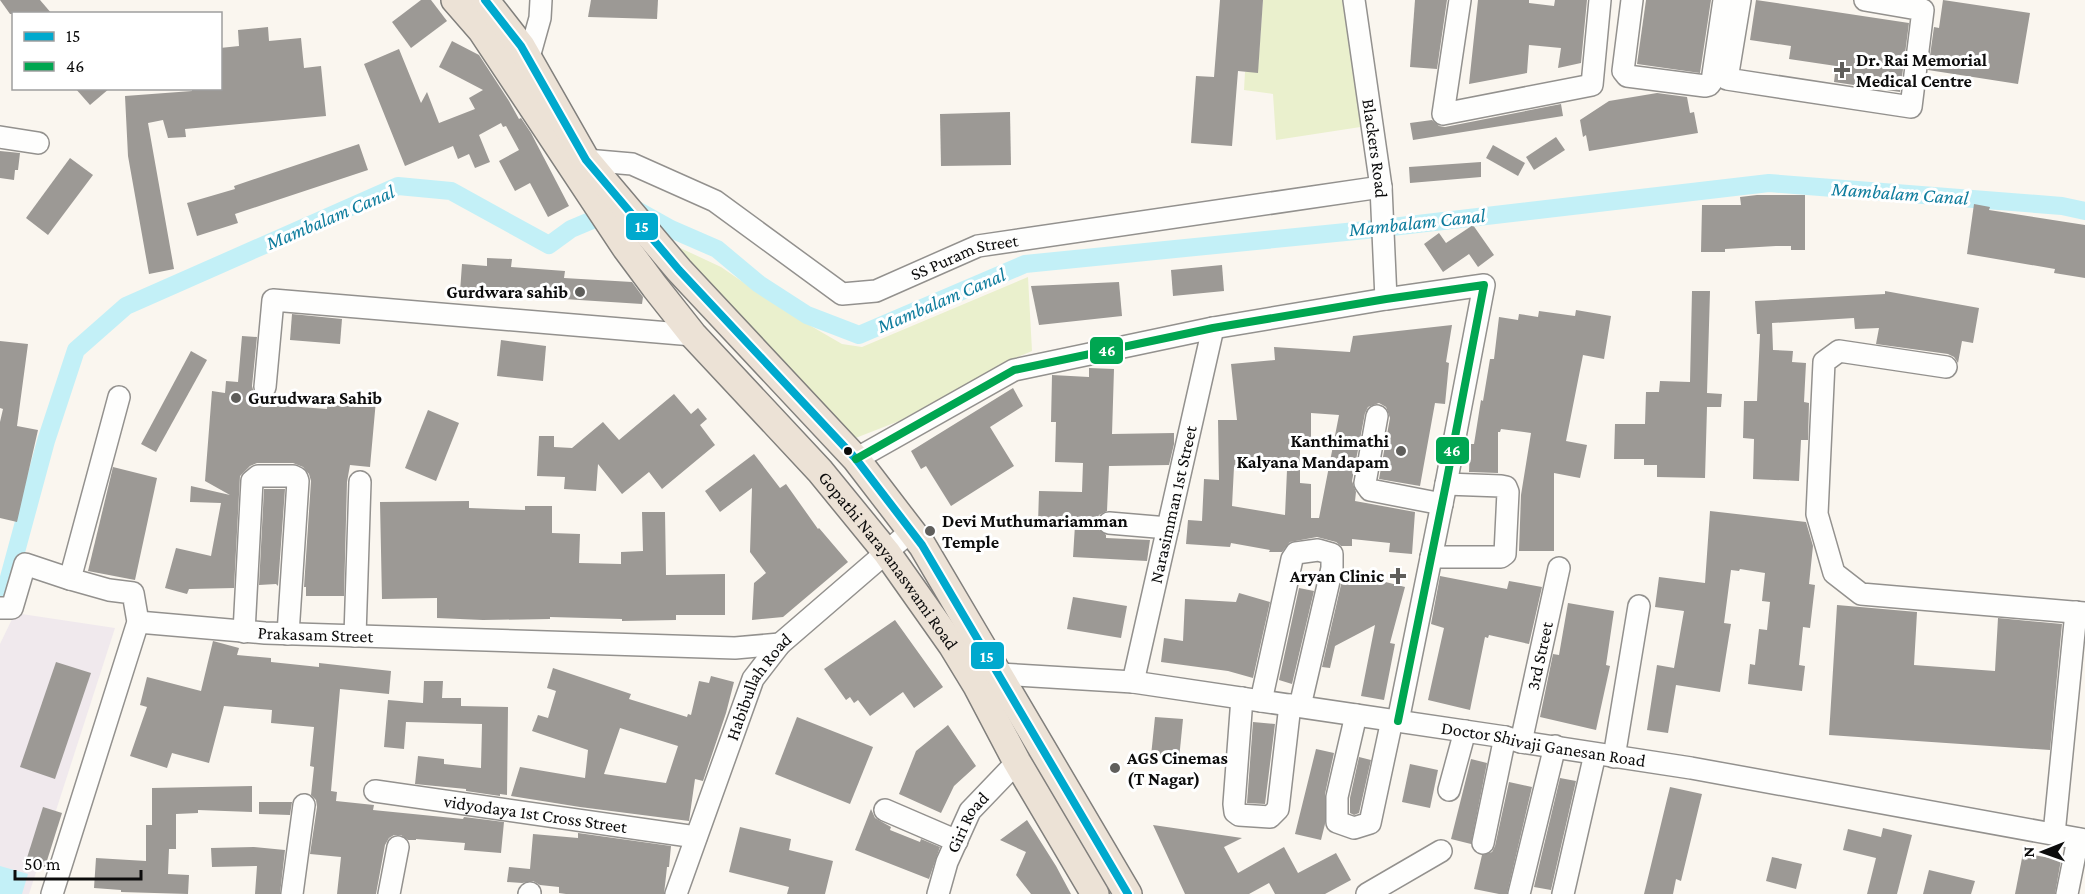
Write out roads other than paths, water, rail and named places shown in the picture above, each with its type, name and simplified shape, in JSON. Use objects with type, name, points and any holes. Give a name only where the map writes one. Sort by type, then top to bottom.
[{"type":"main road","points":[[455,0],[482,31],[519,89],[600,192]]},
{"type":"main road","points":[[491,2],[529,60],[586,160],[600,192]]},
{"type":"main road","name":"Gopathi Narayanaswami Road","points":[[600,192],[626,248],[693,334],[820,471],[887,553],[952,645],[988,680],[1128,894]]},
{"type":"main road","name":"Gopathi Narayanaswami Road","points":[[600,192],[679,270],[812,415],[856,459],[911,531],[939,572],[988,680],[1017,762],[1095,894]]},
{"type":"main road","points":[[789,437],[812,415]]},
{"type":"street","points":[[519,89],[540,18],[541,0]]},
{"type":"street","name":"Blackers Road","points":[[1354,0],[1381,188],[1386,299]]},
{"type":"street","points":[[1460,0],[1443,114],[1592,85],[1600,0]]},
{"type":"street","points":[[1632,0],[1623,71],[1627,76],[1705,86],[1712,81],[1724,0]]},
{"type":"street","points":[[1740,0],[1728,79],[1911,107],[1923,10],[1865,0]]},
{"type":"street","points":[[0,137],[38,143]]},
{"type":"street","name":"SS Puram Street","points":[[586,160],[632,164],[715,201],[842,294],[876,291],[978,246],[1381,188]]},
{"type":"street","points":[[856,459],[1014,370],[1213,328],[1484,285],[1444,494],[1395,720],[1370,823],[1354,828],[1337,822],[1337,797],[1356,714]]},
{"type":"street","points":[[265,387],[273,300],[693,334]]},
{"type":"street","name":"Narasimman 1st Street","points":[[1133,682],[1213,328]]},
{"type":"street","points":[[1946,367],[1839,351],[1824,362],[1817,514],[1834,573],[1861,594],[2080,612],[2054,834]]},
{"type":"street","points":[[70,579],[119,397]]},
{"type":"street","points":[[1377,417],[1365,483],[1370,490],[1444,494],[1501,486],[1506,487],[1508,492],[1505,554],[1502,557],[1431,557]]},
{"type":"street","points":[[244,632],[252,481],[258,476],[293,476],[298,481],[288,634]]},
{"type":"street","points":[[355,636],[360,482]]},
{"type":"street","points":[[1109,523],[1168,528]]},
{"type":"street","name":"Habibullah Road","points":[[676,894],[753,678],[780,644],[911,531]]},
{"type":"street","points":[[1318,550],[1332,554],[1332,568],[1295,705],[1278,809],[1270,817],[1239,815],[1235,812],[1234,804],[1251,699],[1292,559],[1296,553],[1318,550]]},
{"type":"street","points":[[6,608],[25,564],[109,590],[133,594],[138,622],[52,894]]},
{"type":"street","name":"3rd Street","points":[[1483,843],[1559,568]]},
{"type":"street","points":[[1563,894],[1605,755],[1639,606]]},
{"type":"street","name":"Prakasam Street","points":[[138,622],[288,634],[735,648],[780,644]]},
{"type":"street","name":"Doctor Shivaji Ganesan Road","points":[[988,680],[1133,682],[1295,705],[1691,768],[2082,839]]},
{"type":"street","points":[[1449,790],[1465,731]]},
{"type":"street","points":[[1519,894],[1555,746]]},
{"type":"street","name":"Giri Road","points":[[939,894],[947,862],[970,811],[1017,762]]},
{"type":"street","name":"vidyodaya 1st Cross Street","points":[[375,791],[696,837]]},
{"type":"street","points":[[292,894],[304,805]]},
{"type":"street","points":[[885,810],[957,841]]},
{"type":"street","points":[[2067,894],[2082,839]]},
{"type":"street","points":[[389,894],[398,847]]},
{"type":"street","points":[[1367,894],[1441,851]]},
{"type":"water","points":[[0,866],[28,874],[22,894],[0,894]]},
{"type":"waterway","name":"Mambalam Canal","points":[[4,596],[46,441],[76,350],[126,306],[398,186],[451,191],[549,245],[571,229],[628,205],[671,229],[717,249],[759,284],[807,315],[859,335],[1025,264],[1366,230],[1769,183],[2062,206],[2085,211]]},
{"type":"place","name":"Dr. Rai Memorial Medical Centre","points":[[1842,70]]},
{"type":"place","name":"Gurdwara sahib","points":[[580,292]]},
{"type":"place","name":"Gurudwara Sahib","points":[[236,398]]},
{"type":"place","name":"Kanthimathi Kalyana Mandapam","points":[[1401,451]]},
{"type":"place","name":"Devi Muthumariamman Temple","points":[[930,531]]},
{"type":"place","name":"Aryan Clinic","points":[[1398,576]]},
{"type":"place","name":"AGS Cinemas (T Nagar)","points":[[1115,768]]}]
